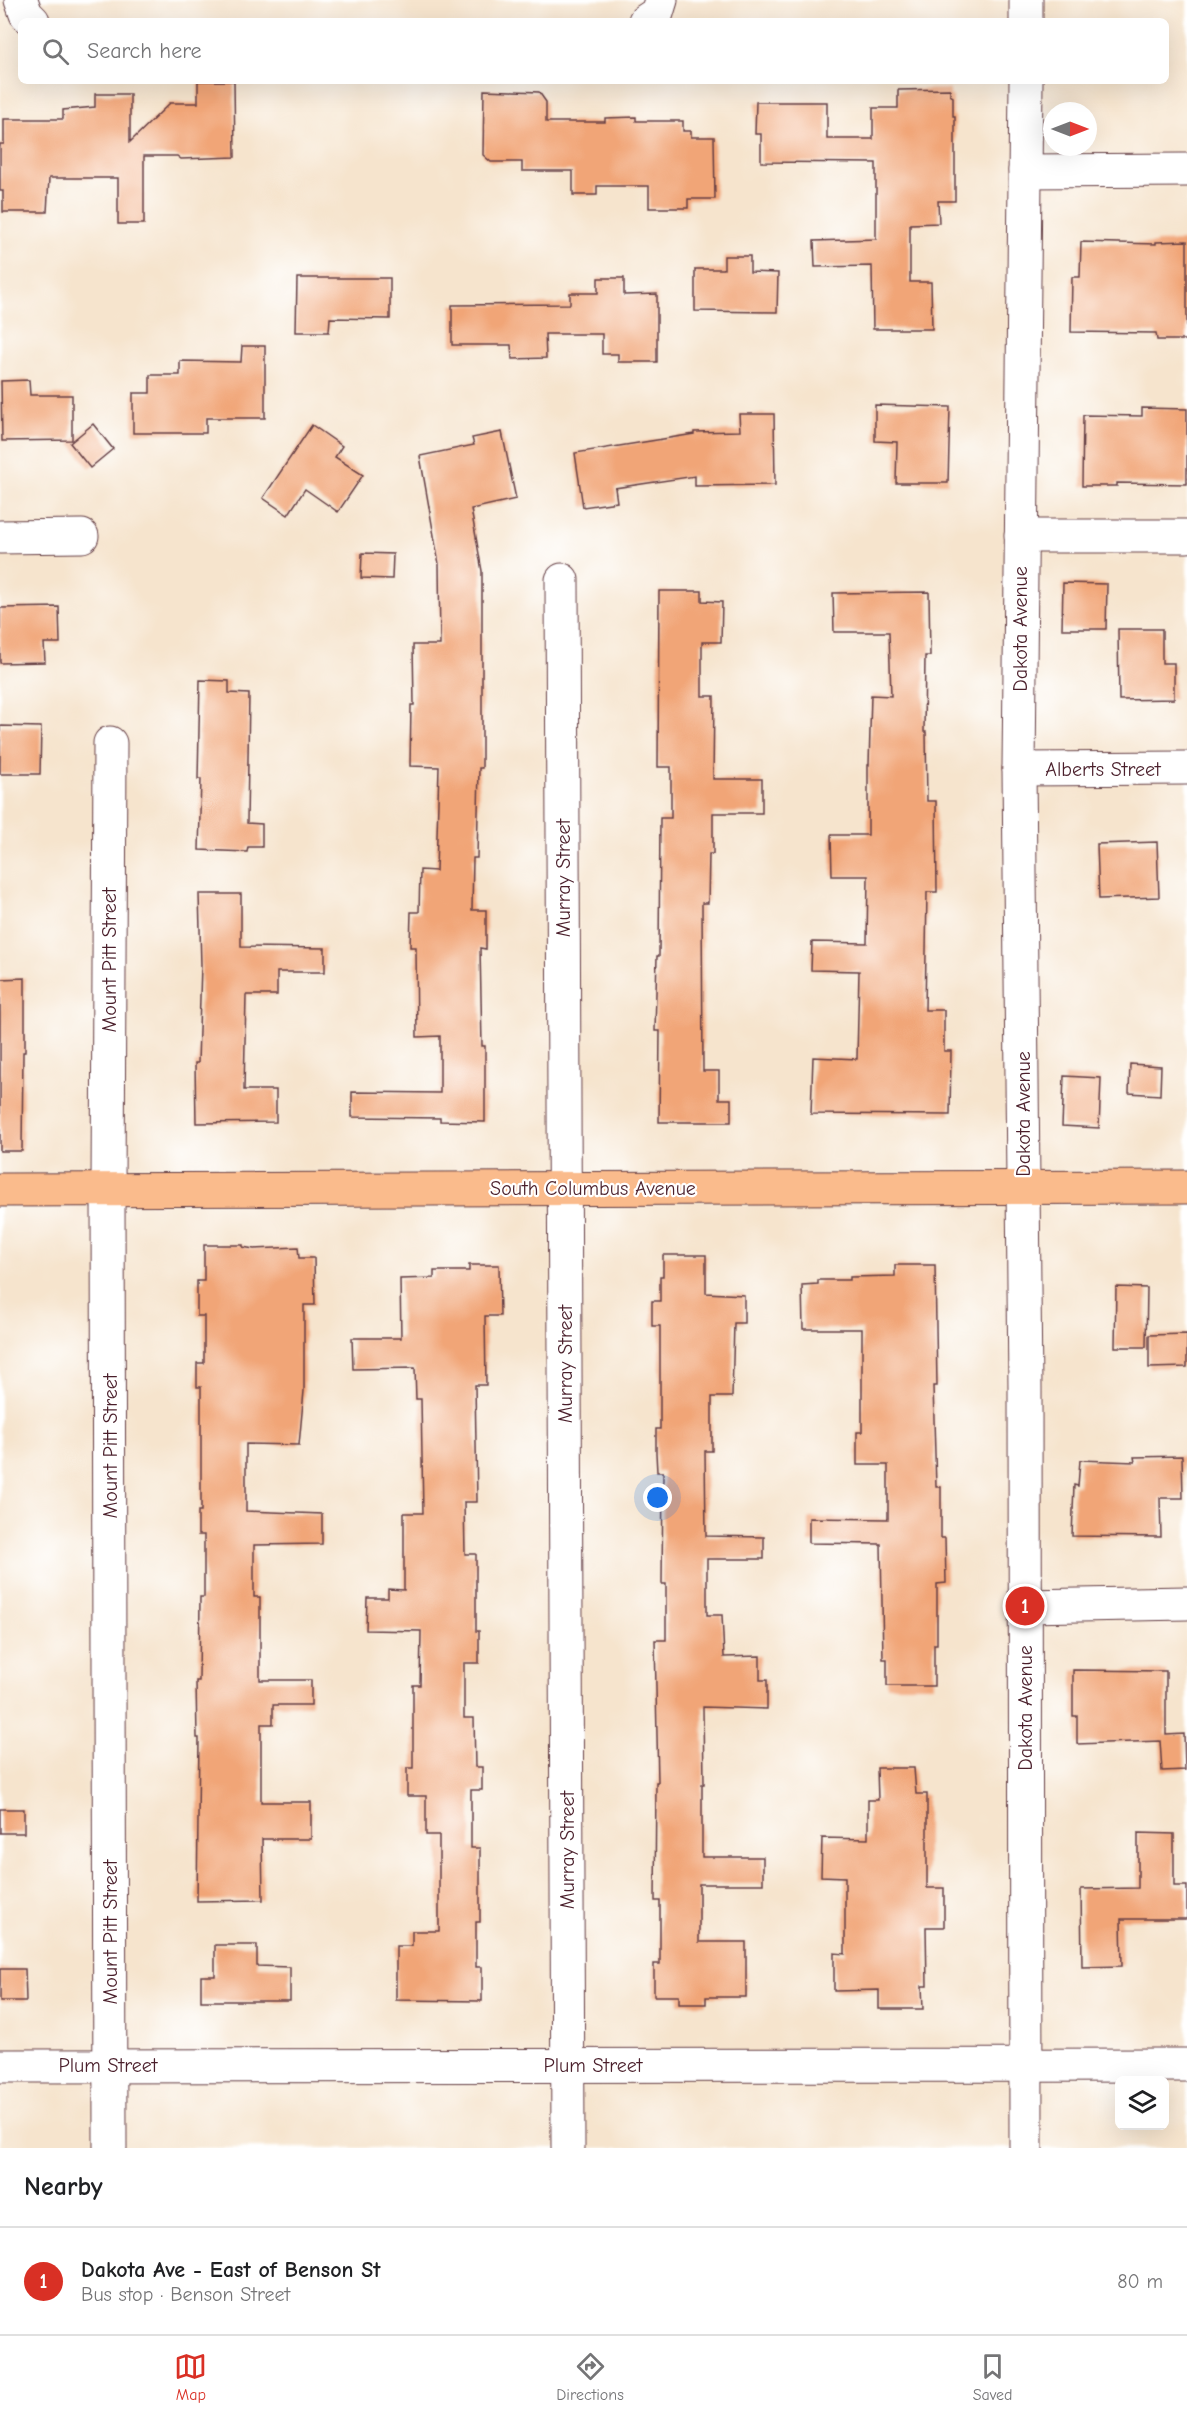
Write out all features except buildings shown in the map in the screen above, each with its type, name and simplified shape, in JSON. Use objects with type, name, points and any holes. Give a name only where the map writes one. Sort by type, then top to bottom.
[{"type":"main road","name":"South Columbus Avenue","points":[[0,1190],[1187,1187]]},
{"type":"street","points":[[21,0],[30,18]]},
{"type":"street","points":[[1026,0],[1026,18]]},
{"type":"street","name":"Dakota Avenue","points":[[1026,84],[1019,769],[1023,1188],[1026,2148]]},
{"type":"street","points":[[1025,171],[1187,170]]},
{"type":"street","points":[[0,537],[82,536]]},
{"type":"street","points":[[1021,536],[1187,536]]},
{"type":"street","name":"Murray Street","points":[[562,580],[568,2148]]},
{"type":"street","name":"Mount Pitt Street","points":[[110,743],[108,1190],[110,2148]]},
{"type":"street","name":"Alberts Street","points":[[1019,769],[1187,768]]},
{"type":"street","points":[[1025,1606],[1187,1603]]},
{"type":"street","name":"Plum Street","points":[[0,2066],[1187,2065]]},
{"type":"place","name":"Dakota Ave - East of Benson St","points":[[1025,1606]]}]
